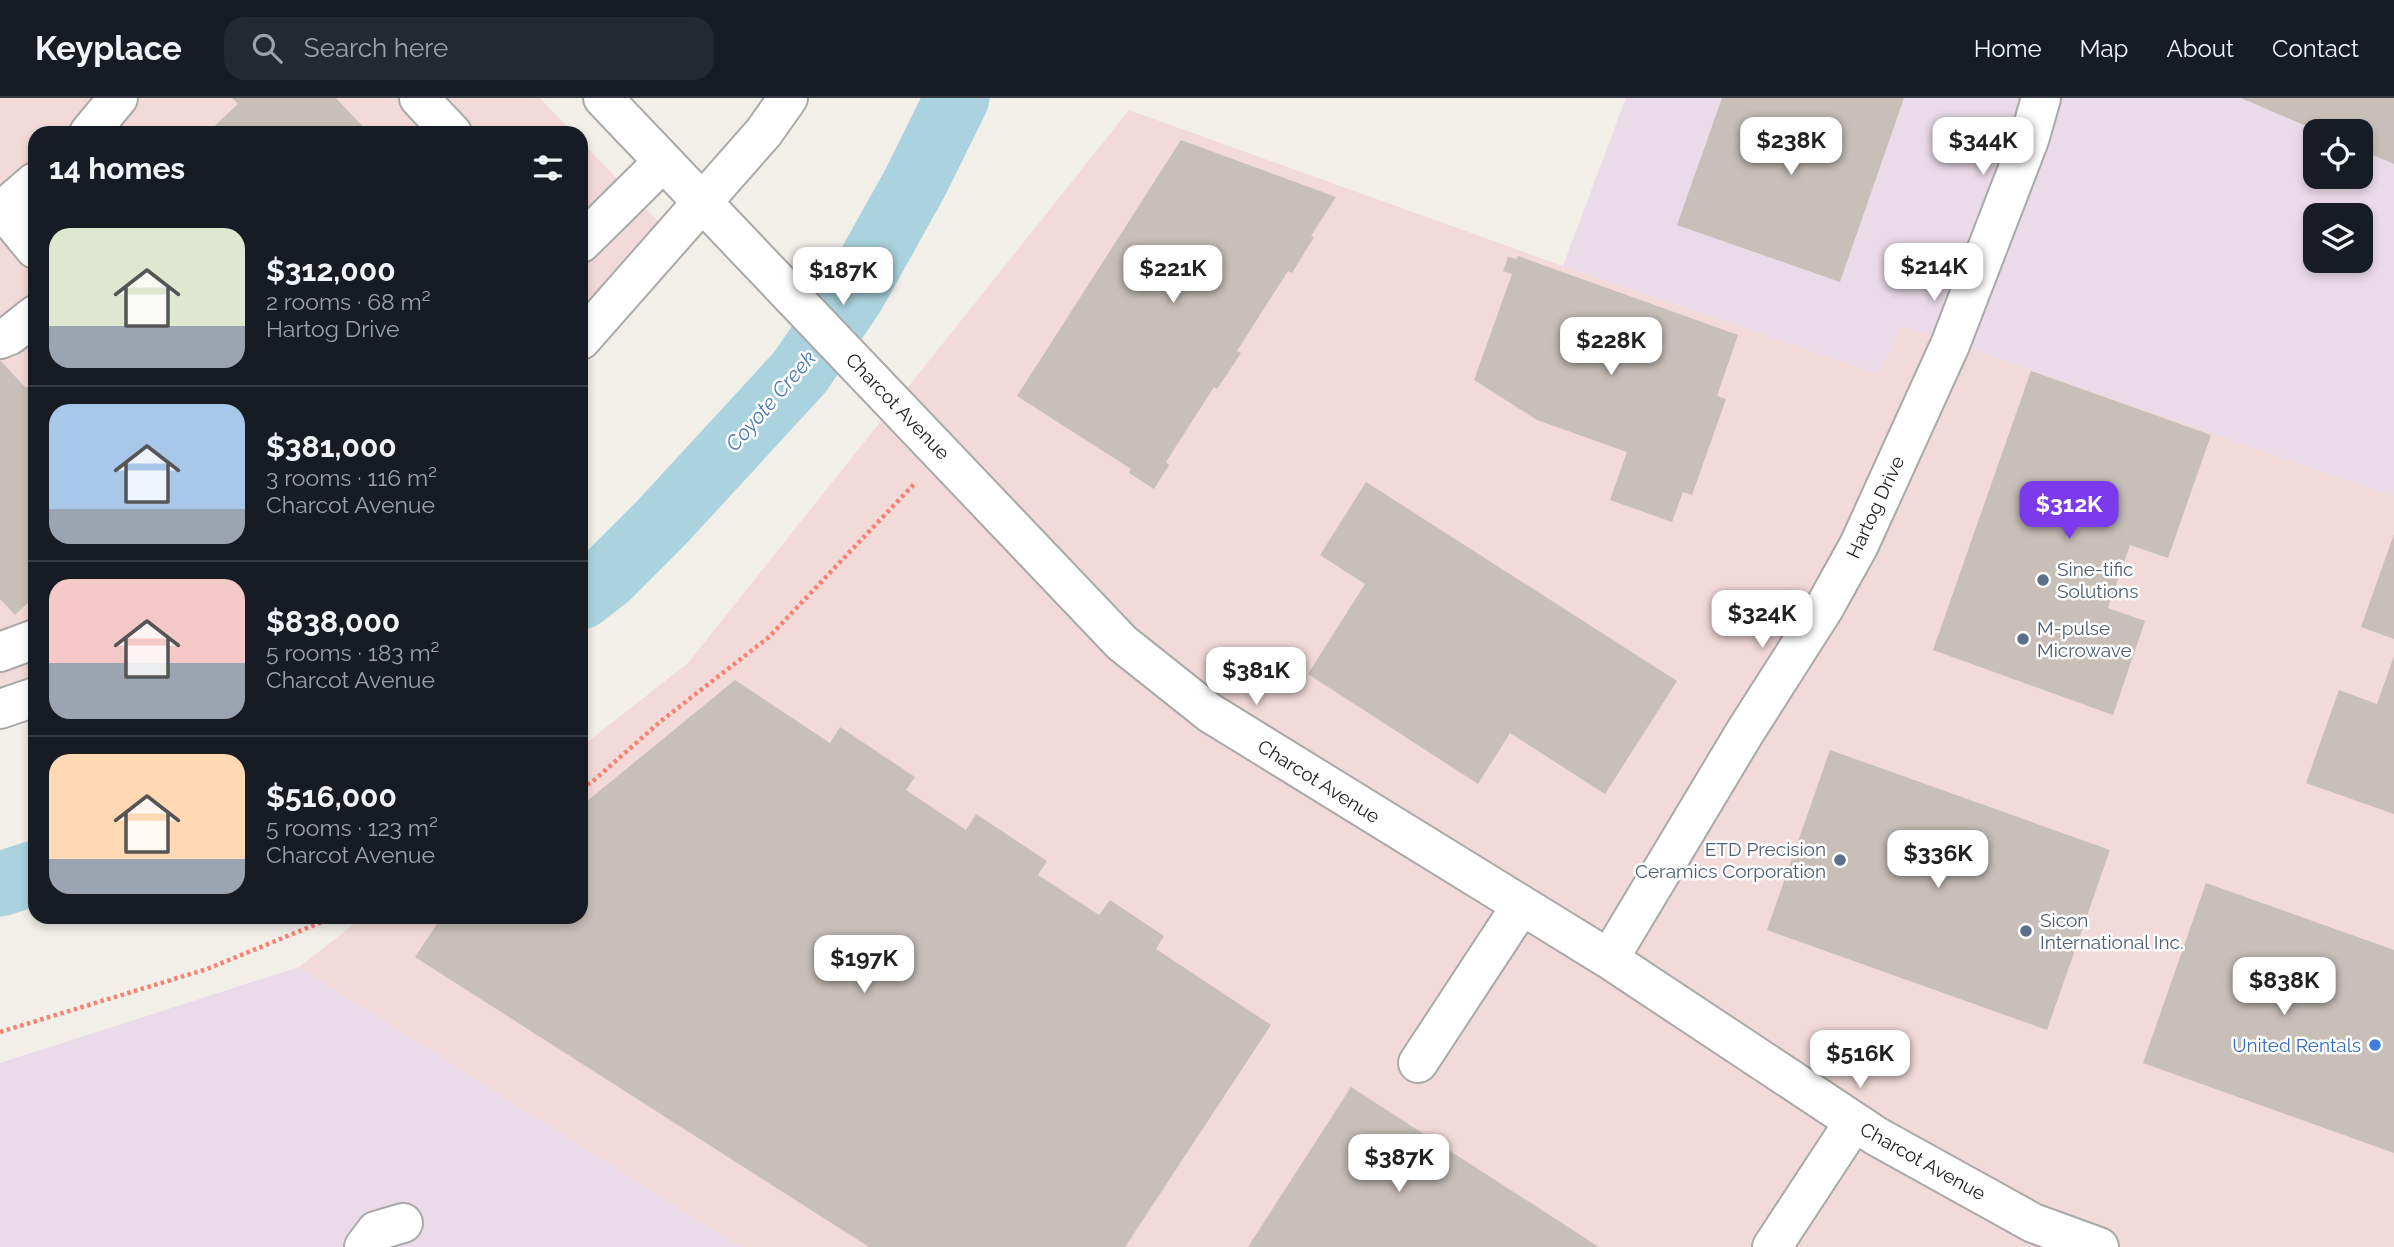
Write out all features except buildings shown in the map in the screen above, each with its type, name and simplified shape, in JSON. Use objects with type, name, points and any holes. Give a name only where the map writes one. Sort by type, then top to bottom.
[{"type":"street","points":[[95,126],[118,98]]},
{"type":"street","points":[[419,98],[445,126]]},
{"type":"street","name":"Charcot Avenue","points":[[603,98],[1122,643],[1206,710],[1609,959],[1854,1122],[2033,1223],[2099,1247]]},
{"type":"street","points":[[588,333],[712,214],[788,98]]},
{"type":"street","name":"Hartog Drive","points":[[1609,959],[1824,608],[1859,545],[1950,345],[2029,140],[2041,98]]},
{"type":"street","points":[[588,236],[663,162]]},
{"type":"street","points":[[28,188],[1,211],[28,241]]},
{"type":"street","points":[[0,339],[10,335],[28,321]]},
{"type":"street","points":[[0,652],[28,642]]},
{"type":"street","points":[[0,709],[28,699]]},
{"type":"street","points":[[1418,1063],[1521,906]]},
{"type":"street","points":[[1772,1247],[1854,1122]]},
{"type":"street","points":[[364,1247],[376,1231],[403,1223]]},
{"type":"path","points":[[588,784],[721,672],[769,637],[933,442]]},
{"type":"path","points":[[0,1032],[207,969],[317,924]]},
{"type":"shaded area","points":[[0,98],[540,98],[566,126],[28,126],[28,679],[0,688]]},
{"type":"shaded area","points":[[1626,98],[2394,98],[2394,497],[1902,325],[1879,374],[1563,266]]},
{"type":"shaded area","points":[[1129,110],[1563,266],[1879,374],[1902,324],[2394,497],[2394,1247],[740,1247],[299,967],[354,924],[588,924],[588,742],[688,663]]},
{"type":"shaded area","points":[[588,148],[666,230],[588,311]]},
{"type":"shaded area","points":[[299,967],[740,1247],[0,1247],[0,1063]]},
{"type":"waterway","name":"Coyote Creek","points":[[588,592],[608,576],[662,522],[800,372],[853,294],[915,183],[957,98]]},
{"type":"waterway","name":"Coyote Creek","points":[[0,884],[28,875]]},
{"type":"place","name":"Sine-tific Solutions","points":[[2043,580]]},
{"type":"place","name":"M-pulse Microwave","points":[[2023,639]]},
{"type":"place","name":"ETD Precision Ceramics Corporation","points":[[1840,860]]},
{"type":"place","name":"Sicon International Inc.","points":[[2026,931]]},
{"type":"place","name":"United Rentals","points":[[2375,1045]]}]
